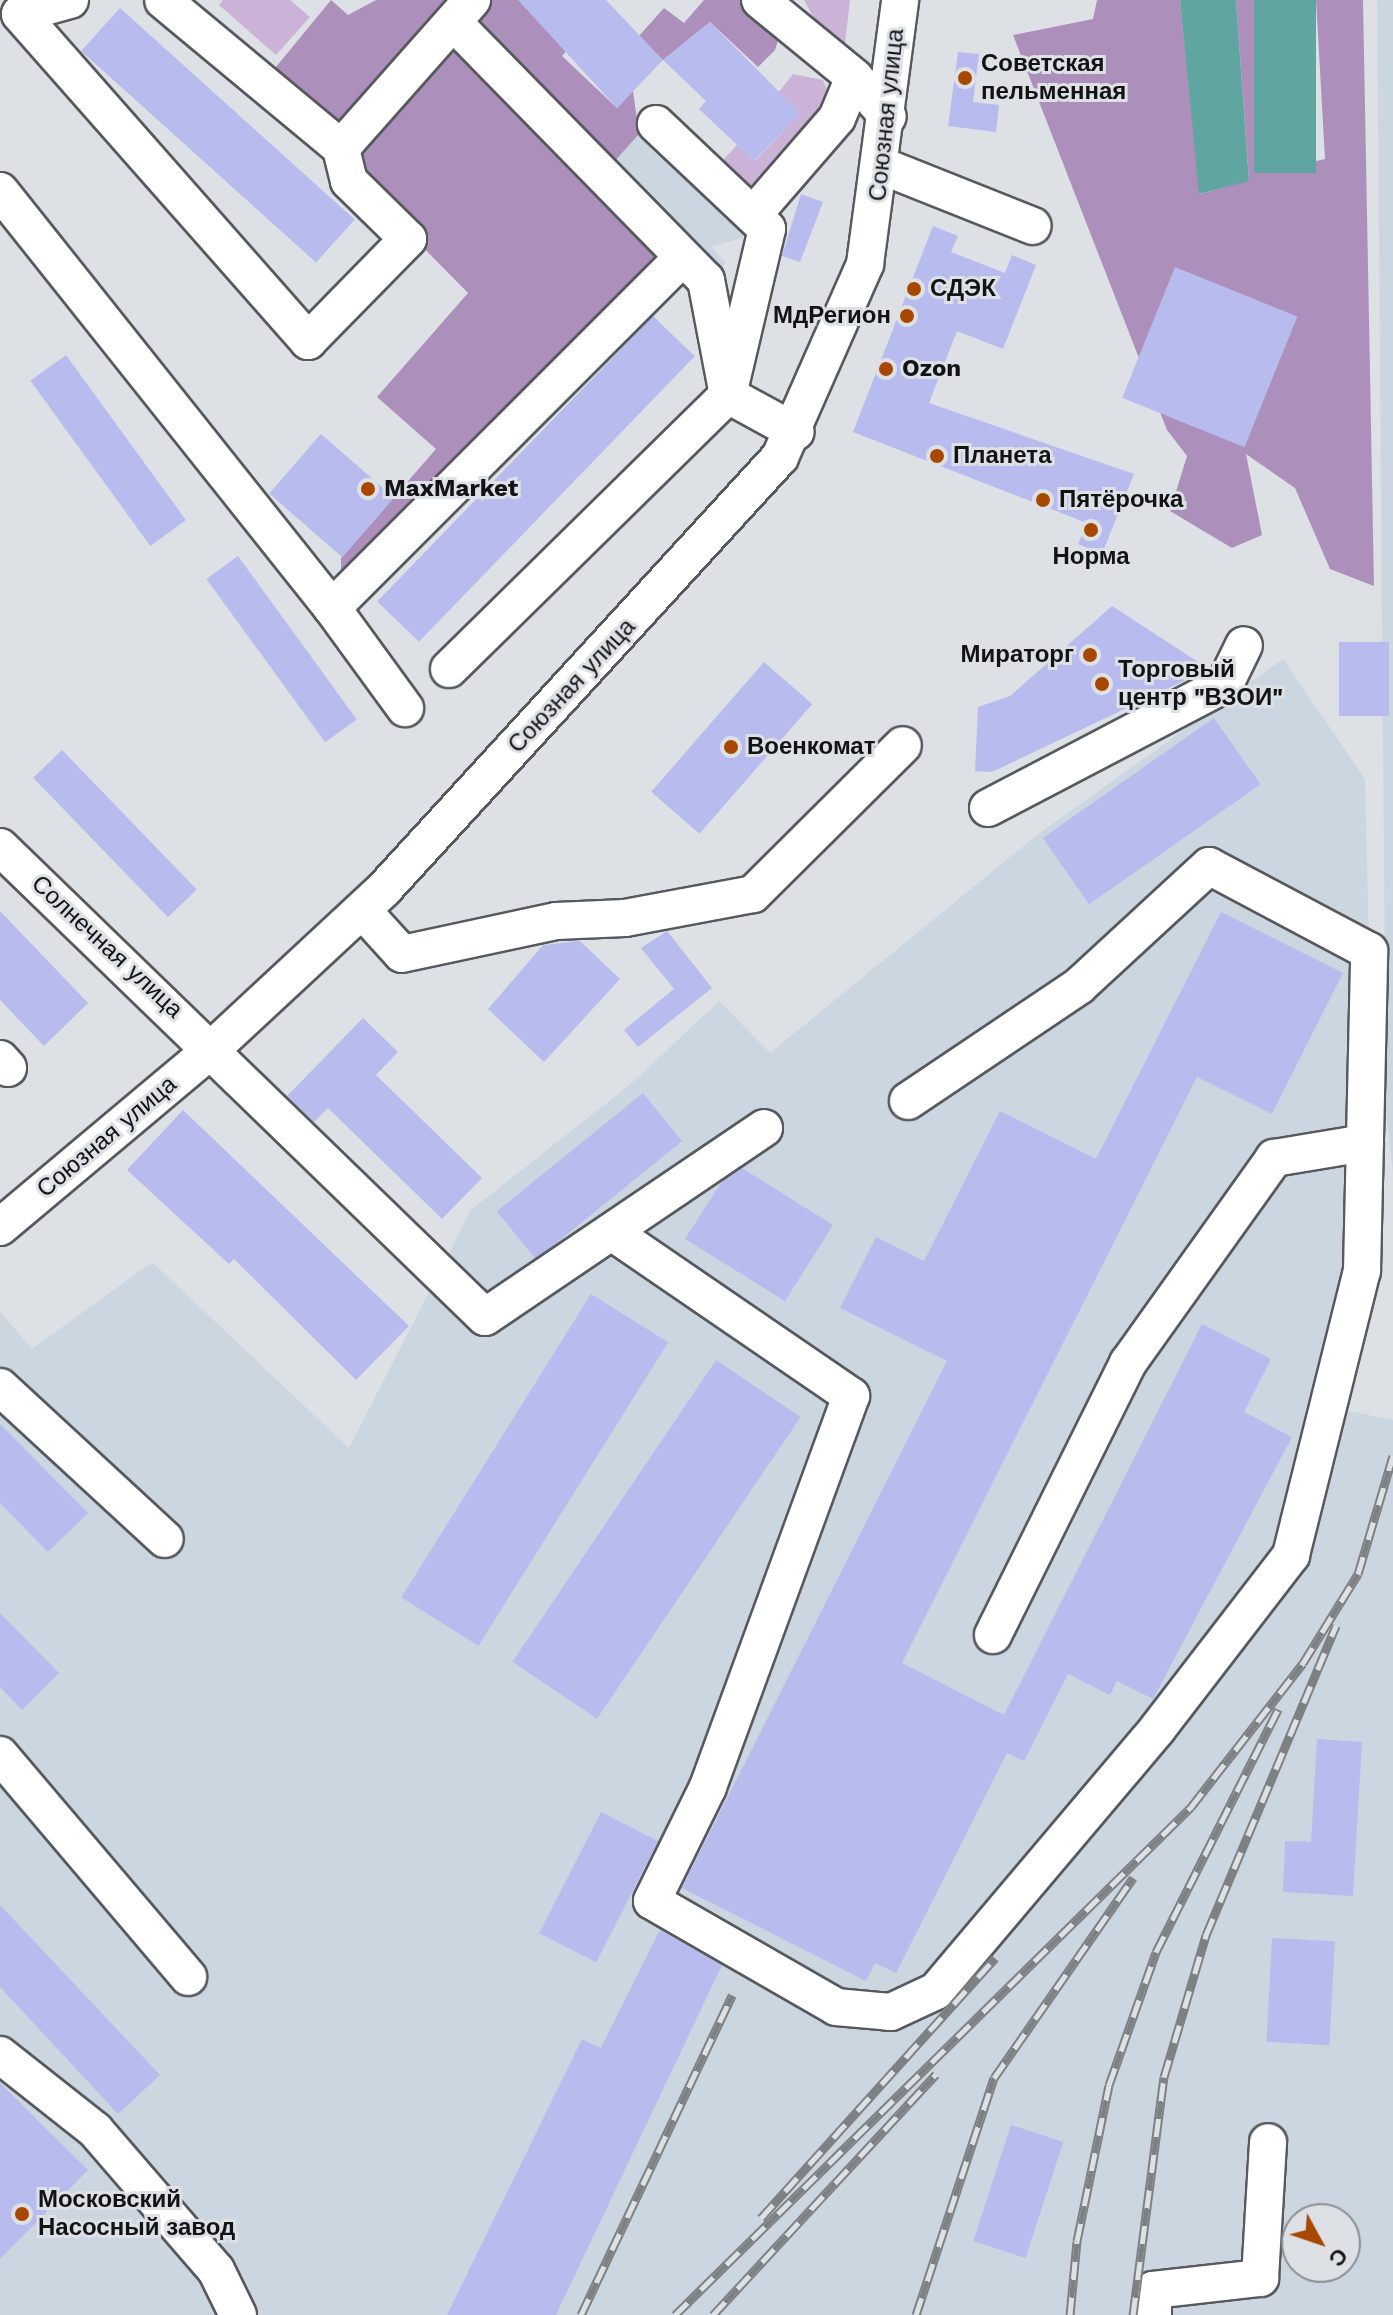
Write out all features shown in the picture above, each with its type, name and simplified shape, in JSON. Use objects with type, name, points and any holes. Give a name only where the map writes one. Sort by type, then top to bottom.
[{"type":"street","points":[[70,0],[10,22],[308,341],[408,239],[349,181],[341,148],[163,0]]},
{"type":"street","points":[[760,0],[854,77],[888,117]]},
{"type":"street","name":"Союзная улица","points":[[0,1227],[212,1049],[362,910],[595,662],[796,432],[865,264],[882,166],[900,0]]},
{"type":"street","points":[[341,148],[463,11],[682,258],[706,280],[728,395]]},
{"type":"street","points":[[753,215],[828,130],[854,77]]},
{"type":"street","points":[[449,669],[728,395],[767,229],[656,124]]},
{"type":"street","points":[[882,166],[1033,226]]},
{"type":"street","points":[[0,191],[332,608],[405,708]]},
{"type":"street","points":[[332,608],[682,258]]},
{"type":"street","points":[[728,395],[796,432]]},
{"type":"street","points":[[988,808],[1225,684],[1244,645]]},
{"type":"street","points":[[362,910],[402,954],[556,921],[625,918],[753,894],[903,745]]},
{"type":"street","name":"Солнечная улица","points":[[0,847],[212,1049],[485,1317],[616,1235]]},
{"type":"street","points":[[764,1128],[616,1235],[851,1396],[708,1787],[652,1901],[836,2007],[891,2012],[936,1991],[1158,1728],[1291,1555],[1362,1271],[1369,951],[1209,866],[1079,986],[908,1101]]},
{"type":"street","points":[[993,1635],[1128,1363],[1274,1158],[1365,1143]]},
{"type":"street","points":[[0,1387],[165,1539]]},
{"type":"street","points":[[0,1755],[188,1977]]},
{"type":"street","points":[[0,2055],[95,2130],[216,2270],[238,2315]]},
{"type":"street","points":[[1153,2315],[1153,2290],[1260,2278],[1268,2142]]},
{"type":"shaded area","points":[[223,0],[290,0],[310,17],[276,55],[219,5]]},
{"type":"shaded area","points":[[331,0],[348,15],[376,0],[532,0],[569,48],[562,56],[617,108],[633,91],[639,134],[603,174],[668,259],[341,600],[341,558],[436,449],[377,397],[468,293],[262,84]]},
{"type":"shaded area","points":[[704,0],[751,0],[783,25],[775,50],[758,67],[710,22],[663,60],[638,37],[664,8],[684,23]]},
{"type":"shaded area","points":[[804,0],[850,0],[844,52],[819,28]]},
{"type":"shaded area","points":[[1097,0],[1180,0],[1200,194],[1249,180],[1236,0],[1254,0],[1267,172],[1325,159],[1316,0],[1363,0],[1374,586],[1330,569],[1295,488],[1246,454],[1262,535],[1232,548],[1170,511],[1187,456],[1167,430],[1013,35],[1093,19]]},
{"type":"shaded area","points":[[1180,0],[1236,0],[1249,181],[1199,194]]},
{"type":"shaded area","points":[[1254,0],[1316,0],[1316,173],[1254,173]]},
{"type":"shaded area","points":[[1377,0],[1393,0],[1393,1172],[1386,1110]]},
{"type":"shaded area","points":[[793,74],[823,80],[833,105],[747,194],[712,172],[737,145],[755,161],[799,114],[778,93]]},
{"type":"shaded area","points":[[639,134],[748,236],[711,247],[726,262],[714,278],[603,174]]},
{"type":"shaded area","points":[[1283,659],[1365,779],[1370,987],[1345,1410],[1393,1420],[1393,2315],[0,2315],[0,1312],[32,1349],[152,1262],[349,1448],[471,1210],[632,1083],[719,1001],[770,1053],[1037,835]]},
{"type":"building","points":[[518,0],[606,0],[663,60],[617,108]]},
{"type":"building","points":[[120,8],[355,219],[316,263],[81,51]]},
{"type":"building","points":[[710,22],[800,113],[754,161],[699,109],[706,101],[663,60]]},
{"type":"building","name":"Советская пельменная","points":[[958,52],[979,54],[973,102],[999,105],[996,132],[948,126]]},
{"type":"building","points":[[801,194],[823,202],[800,262],[782,256]]},
{"type":"building","points":[[933,226],[958,236],[951,252],[1005,273],[1012,255],[1036,265],[1003,349],[957,331],[929,403],[1134,474],[1102,554],[1078,544],[1087,523],[853,432]]},
{"type":"building","points":[[1175,267],[1297,316],[1245,447],[1122,398]]},
{"type":"building","points":[[653,316],[695,356],[419,642],[377,602]]},
{"type":"building","points":[[66,355],[186,520],[150,546],[30,381]]},
{"type":"building","points":[[321,434],[394,498],[342,557],[269,494]]},
{"type":"building","points":[[238,556],[357,719],[325,742],[206,579]]},
{"type":"building","name":"Торговый центр \"ВЗОИ\"","points":[[1112,606],[1209,669],[992,772],[975,771],[978,707],[1010,696]]},
{"type":"building","points":[[1339,642],[1389,642],[1389,716],[1339,716]]},
{"type":"building","name":"Военкомат","points":[[764,662],[812,704],[699,834],[651,792]]},
{"type":"building","points":[[1214,718],[1260,784],[1089,904],[1043,838]]},
{"type":"building","points":[[62,750],[197,890],[168,917],[33,778]]},
{"type":"building","points":[[0,911],[88,1003],[44,1046],[0,1000]]},
{"type":"building","points":[[1221,912],[1343,973],[1272,1114],[1197,1077],[902,1663],[1004,1715],[1202,1324],[1271,1359],[1244,1412],[1292,1437],[1153,1699],[1117,1681],[1110,1695],[1068,1674],[1024,1761],[1007,1753],[896,1973],[875,1963],[866,1981],[682,1888],[947,1361],[840,1308],[876,1237],[924,1261],[1000,1111],[1096,1159]]},
{"type":"building","points":[[667,931],[712,988],[638,1047],[624,1030],[674,989],[641,948]]},
{"type":"building","points":[[580,941],[620,979],[544,1062],[488,1009],[543,945]]},
{"type":"building","points":[[363,1018],[398,1052],[376,1075],[482,1178],[442,1219],[328,1108],[314,1122],[287,1096]]},
{"type":"building","points":[[643,1093],[682,1141],[536,1259],[497,1211]]},
{"type":"building","points":[[183,1110],[409,1326],[356,1380],[234,1259],[229,1264],[127,1170]]},
{"type":"building","points":[[742,1168],[833,1225],[785,1301],[685,1239],[721,1183]]},
{"type":"building","points":[[591,1294],[668,1342],[478,1646],[401,1598]]},
{"type":"building","points":[[716,1360],[801,1417],[597,1719],[512,1662]]},
{"type":"building","points":[[0,1424],[88,1513],[48,1552],[0,1503]]},
{"type":"building","points":[[0,1613],[59,1673],[22,1710],[0,1687]]},
{"type":"building","points":[[1317,1739],[1362,1742],[1353,1896],[1283,1892],[1285,1841],[1311,1842]]},
{"type":"building","points":[[601,1812],[658,1841],[596,1962],[539,1933]]},
{"type":"building","points":[[0,1905],[160,2075],[118,2114],[0,1987]]},
{"type":"building","points":[[660,1930],[722,1965],[556,2315],[447,2315],[582,2039],[601,2048]]},
{"type":"building","points":[[1272,1938],[1335,1941],[1329,2045],[1267,2042]]},
{"type":"building","name":"Московский Насосный завод","points":[[0,2083],[88,2170],[0,2259]]},
{"type":"building","points":[[1011,2125],[1063,2142],[1026,2258],[973,2241]]},
{"type":"railway","points":[[675,2315],[1191,1807],[1303,1663],[1358,1574],[1393,1456]]},
{"type":"railway","points":[[1133,2315],[1164,2077],[1206,1935],[1336,1625]]},
{"type":"railway","points":[[1070,2315],[1077,2241],[1109,2085],[1156,1952],[1278,1709]]},
{"type":"railway","points":[[916,2315],[994,2078],[1133,1878]]},
{"type":"railway","points":[[761,2218],[995,1958]]},
{"type":"railway","points":[[581,2315],[732,1995]]},
{"type":"railway","points":[[713,2315],[936,2074]]},
{"type":"place","name":"Советская пельменная","points":[[965,78]]},
{"type":"place","name":"СДЭК","points":[[914,289]]},
{"type":"place","name":"МдРегион","points":[[907,316]]},
{"type":"place","name":"Ozon","points":[[886,369]]},
{"type":"place","name":"Планета","points":[[937,456]]},
{"type":"place","name":"MaxMarket","points":[[368,489]]},
{"type":"place","name":"Пятёрочка","points":[[1043,500]]},
{"type":"place","name":"Норма","points":[[1091,530]]},
{"type":"place","name":"Мираторг","points":[[1090,655]]},
{"type":"place","name":"Торговый центр \"ВЗОИ\"","points":[[1102,684]]},
{"type":"place","name":"Военкомат","points":[[731,747]]},
{"type":"place","name":"Московский Насосный завод","points":[[22,2214]]}]
